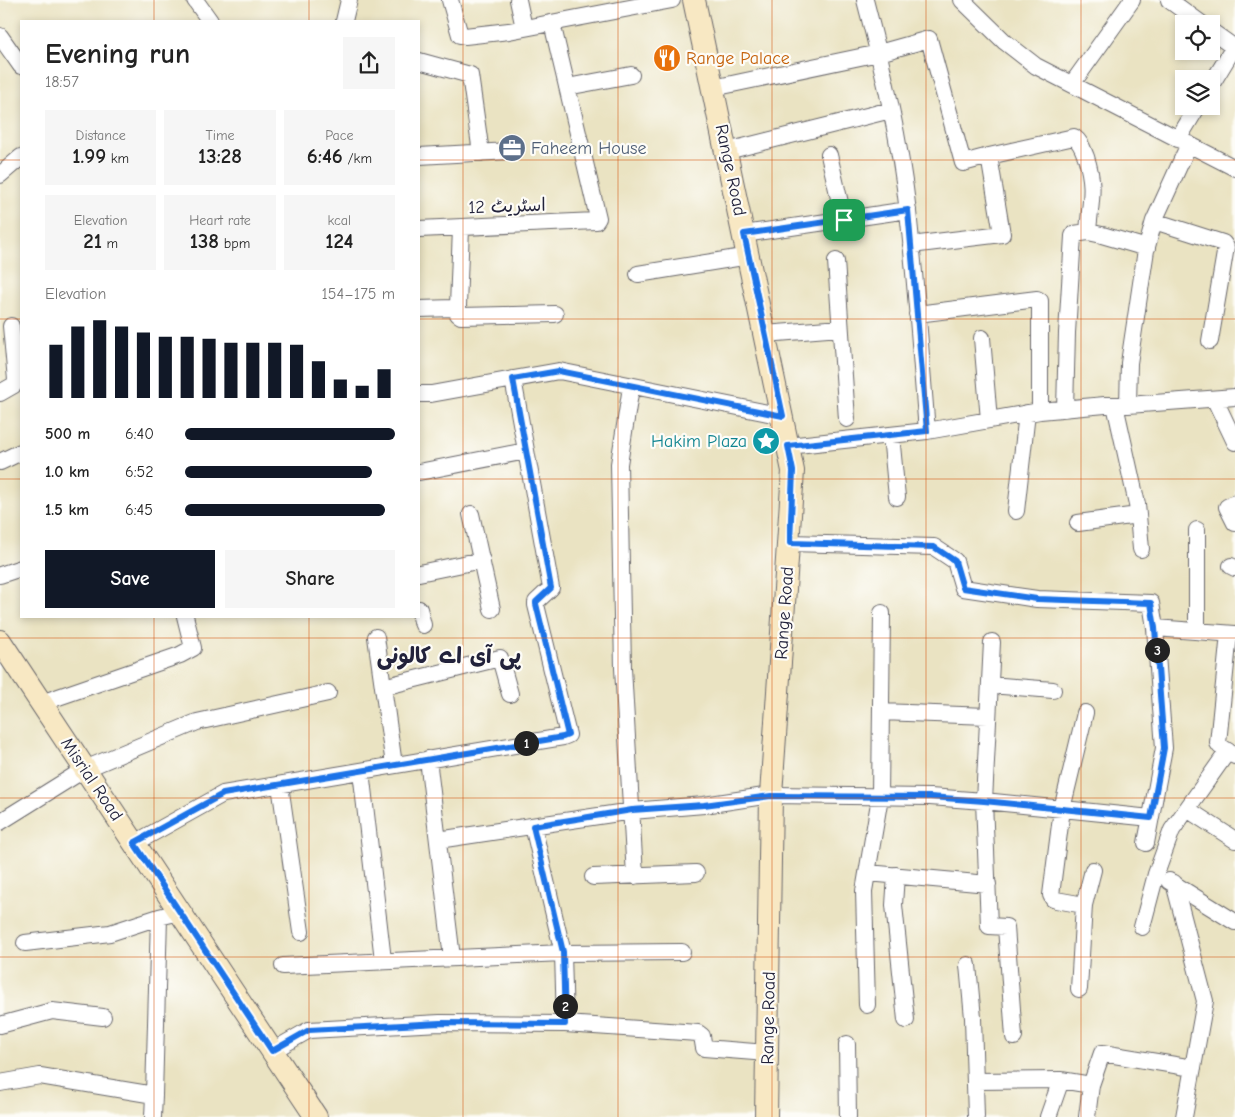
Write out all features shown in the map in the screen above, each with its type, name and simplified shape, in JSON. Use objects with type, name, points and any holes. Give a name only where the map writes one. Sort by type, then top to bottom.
[{"type":"main road","name":"Range Road","points":[[694,0],[783,416],[793,471],[790,543],[771,796],[766,1117]]},
{"type":"main road","name":"Misrial Road","points":[[0,641],[134,843],[169,914],[272,1051],[316,1117]]},
{"type":"street","points":[[195,0],[209,20]]},
{"type":"street","points":[[344,20],[349,0]]},
{"type":"street","points":[[450,0],[460,36],[524,28],[672,0]]},
{"type":"street","points":[[518,0],[524,28]]},
{"type":"street","points":[[865,0],[879,54],[908,210],[927,431]]},
{"type":"street","points":[[962,0],[1005,42],[1036,66],[1235,168]]},
{"type":"street","points":[[1072,84],[1132,0]]},
{"type":"street","points":[[1169,0],[1190,15]]},
{"type":"street","points":[[552,23],[567,87],[632,75]]},
{"type":"street","points":[[0,36],[20,65]]},
{"type":"street","points":[[1220,38],[1234,48],[1220,71]]},
{"type":"street","points":[[713,88],[879,54],[929,40],[963,163],[1074,137],[1083,148],[1093,184],[1088,232]]},
{"type":"street","points":[[420,61],[470,75],[481,153]]},
{"type":"street","name":"اسٹریٹ 12","points":[[420,228],[461,228],[596,221],[598,218],[567,87]]},
{"type":"street","points":[[727,152],[890,110]]},
{"type":"street","points":[[1141,549],[1137,504],[1121,405],[1147,248],[1154,221],[1194,115]]},
{"type":"street","points":[[420,156],[510,151]]},
{"type":"street","points":[[829,155],[844,220]]},
{"type":"street","points":[[911,244],[1002,234],[989,156]]},
{"type":"street","points":[[0,175],[20,158]]},
{"type":"street","points":[[744,234],[908,210]]},
{"type":"street","points":[[1154,221],[1223,243],[1226,247],[1210,341]]},
{"type":"street","points":[[461,228],[458,314],[465,317],[555,314]]},
{"type":"street","points":[[1065,409],[1067,333],[1074,234],[1088,232],[1147,248]]},
{"type":"street","points":[[638,274],[749,256]]},
{"type":"street","points":[[836,261],[847,419]]},
{"type":"street","points":[[917,314],[1040,301],[1034,412],[1016,510]]},
{"type":"street","points":[[420,309],[454,308],[458,306]]},
{"type":"street","points":[[0,393],[14,385],[16,380],[11,326]]},
{"type":"street","points":[[765,334],[840,328]]},
{"type":"street","points":[[982,338],[989,420]]},
{"type":"street","points":[[420,394],[431,394],[559,371],[630,387],[783,416]]},
{"type":"street","points":[[134,843],[223,794],[568,735],[536,604],[551,588],[513,379]]},
{"type":"street","points":[[630,387],[619,464],[624,668],[635,876]]},
{"type":"street","points":[[788,446],[927,431],[1034,412],[1215,400],[1235,397]]},
{"type":"street","points":[[1215,400],[1235,442]]},
{"type":"street","points":[[891,435],[897,497]]},
{"type":"street","points":[[420,472],[526,451]]},
{"type":"street","points":[[0,462],[20,452]]},
{"type":"street","points":[[1235,504],[1228,507],[1235,523]]},
{"type":"street","points":[[471,514],[492,608]]},
{"type":"street","points":[[1078,523],[1138,515]]},
{"type":"street","points":[[1197,530],[1197,631]]},
{"type":"street","points":[[790,543],[934,547],[955,561],[963,588],[1037,599],[1151,603],[1155,628],[1164,748],[1146,843]]},
{"type":"street","points":[[420,573],[482,560]]},
{"type":"street","points":[[0,575],[20,568]]},
{"type":"street","points":[[867,1005],[864,892],[880,797],[882,613]]},
{"type":"street","points":[[41,703],[180,655],[193,648],[189,618]]},
{"type":"street","points":[[1142,928],[1156,874],[1172,830],[1232,753],[1218,743],[1232,634],[1155,628]]},
{"type":"street","points":[[376,637],[394,765]]},
{"type":"street","points":[[992,642],[984,801],[990,926],[1006,927],[1014,1038]]},
{"type":"street","points":[[383,687],[500,658],[510,694]]},
{"type":"street","points":[[990,685],[1052,690]]},
{"type":"street","points":[[0,822],[85,769],[197,722],[328,693]]},
{"type":"street","points":[[881,712],[988,716]]},
{"type":"street","points":[[1084,713],[1062,809],[1051,895],[1056,900],[1084,905]]},
{"type":"street","points":[[428,759],[452,958]]},
{"type":"street","points":[[361,771],[382,960]]},
{"type":"street","points":[[280,784],[301,932]]},
{"type":"street","points":[[438,840],[632,810],[704,805],[771,796],[930,797],[1151,818]]},
{"type":"street","points":[[1188,809],[1235,840]]},
{"type":"street","points":[[533,826],[563,952],[565,1024]]},
{"type":"street","points":[[1079,989],[1084,905],[1093,870]]},
{"type":"street","points":[[593,877],[696,873]]},
{"type":"street","points":[[868,873],[988,884]]},
{"type":"street","points":[[1156,874],[1174,883],[1235,922]]},
{"type":"street","points":[[896,876],[894,905],[906,1020]]},
{"type":"street","points":[[1174,883],[1204,1001],[1184,1117]]},
{"type":"street","points":[[25,943],[110,933],[169,914],[153,1117]]},
{"type":"street","points":[[283,966],[563,952],[682,952]]},
{"type":"street","points":[[968,965],[973,1018],[976,1117]]},
{"type":"street","points":[[0,1025],[52,1011],[103,1017]]},
{"type":"street","points":[[272,1051],[309,1030],[440,1023],[565,1024],[698,1033],[702,1036],[704,1048],[767,1053]]},
{"type":"street","points":[[846,1044],[848,1117]]},
{"type":"street","points":[[1088,1117],[1091,1085],[1102,1053],[1193,1068]]},
{"type":"street","points":[[0,1084],[40,1076],[154,1095]]},
{"type":"street","points":[[975,1081],[1061,1080],[1091,1085]]},
{"type":"street","points":[[1048,1117],[1061,1080]]},
{"type":"place","name":"Range Palace","points":[[667,58]]},
{"type":"place","name":"Faheem House","points":[[512,148]]},
{"type":"place","name":"Hakim Plaza","points":[[766,441]]},
{"type":"district","name":"پی آی اے کالونی","points":[[449,655]]},
{"type":"route","points":[[908,210],[927,431],[788,446],[793,471],[790,543],[934,547],[955,561],[963,588],[1037,599],[1151,603],[1155,628],[1164,748],[1151,818],[930,797],[771,796],[704,805],[632,810],[533,826],[563,952],[565,1024],[440,1023],[309,1030],[272,1051],[134,843],[223,794],[568,735],[536,604],[551,588],[513,379],[559,371],[630,387],[783,416],[744,234],[844,220],[908,210]]}]
